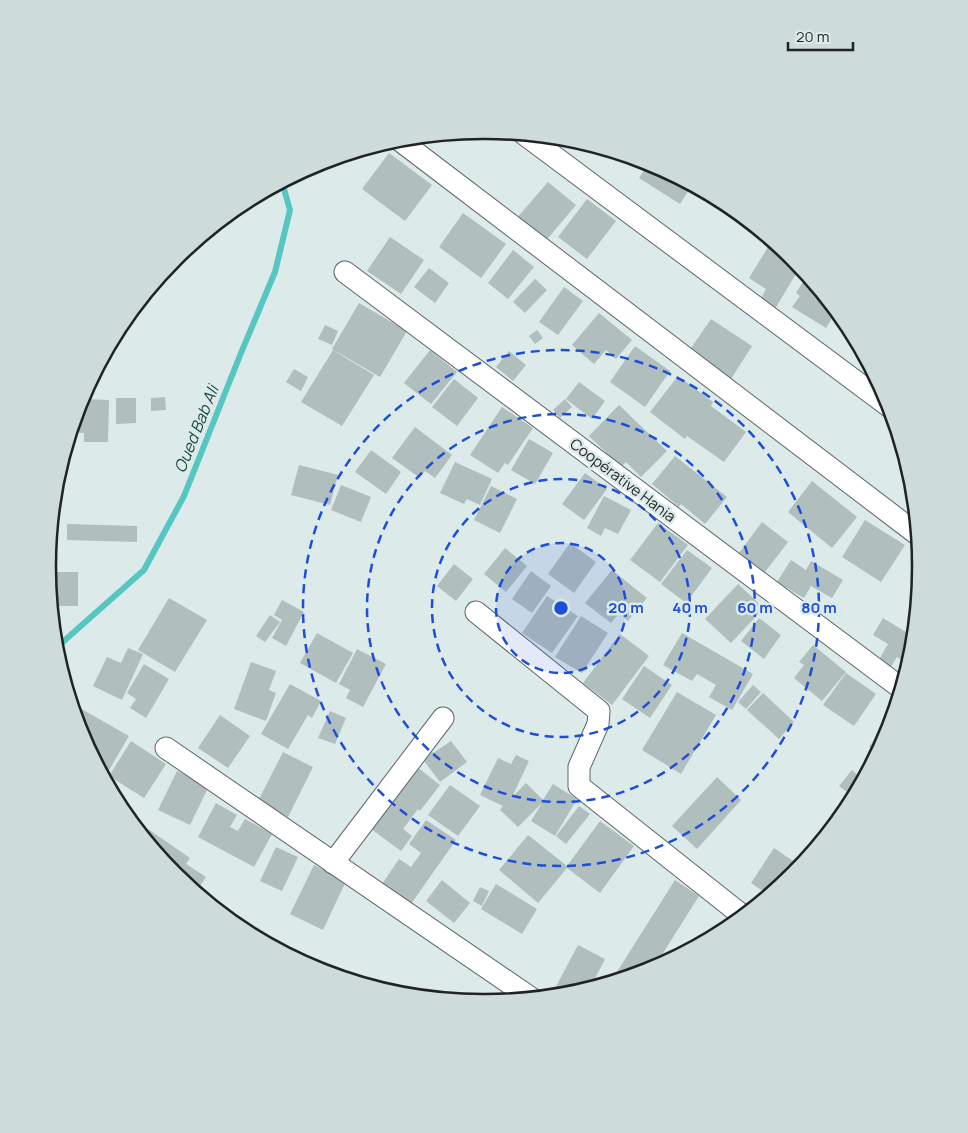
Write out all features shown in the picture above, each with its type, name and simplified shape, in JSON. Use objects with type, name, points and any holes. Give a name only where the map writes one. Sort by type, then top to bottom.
[{"type":"street","points":[[534,142],[876,397]]},
{"type":"street","points":[[407,146],[910,529]]},
{"type":"street","name":"Coopérative Hania","points":[[345,272],[895,684]]},
{"type":"street","points":[[476,612],[599,711],[598,724],[579,767],[579,786],[736,912]]},
{"type":"street","points":[[333,863],[443,718]]},
{"type":"street","points":[[166,748],[523,992]]},
{"type":"building","points":[[389,153],[432,185],[405,221],[362,189]]},
{"type":"building","points":[[645,170],[688,191],[680,204],[639,178]]},
{"type":"building","points":[[548,182],[576,205],[544,243],[516,219]]},
{"type":"building","points":[[587,199],[616,221],[587,259],[558,237]]},
{"type":"building","points":[[463,213],[506,244],[481,278],[439,247]]},
{"type":"building","points":[[390,237],[424,260],[401,294],[367,271]]},
{"type":"building","points":[[768,247],[796,274],[775,309],[760,300],[766,289],[749,278]]},
{"type":"building","points":[[513,250],[534,267],[508,299],[488,283]]},
{"type":"building","points":[[429,268],[449,283],[435,303],[414,287]]},
{"type":"building","points":[[535,279],[547,290],[525,313],[513,302]]},
{"type":"building","points":[[803,281],[832,318],[826,328],[792,307],[800,296],[796,293]]},
{"type":"building","points":[[564,287],[583,301],[558,335],[539,322]]},
{"type":"building","points":[[359,303],[407,331],[380,377],[332,349]]},
{"type":"building","points":[[599,313],[632,340],[616,359],[606,350],[594,364],[572,345]]},
{"type":"building","points":[[711,319],[752,346],[731,379],[689,351]]},
{"type":"building","points":[[325,325],[338,331],[332,345],[318,339]]},
{"type":"building","points":[[537,330],[543,338],[535,344],[529,336]]},
{"type":"building","points":[[635,346],[670,371],[645,407],[610,382]]},
{"type":"building","points":[[333,350],[374,375],[342,426],[301,402]]},
{"type":"building","points":[[430,350],[457,372],[431,404],[404,383]]},
{"type":"building","points":[[509,351],[526,365],[513,381],[496,367]]},
{"type":"building","points":[[294,369],[308,377],[301,391],[286,382]]},
{"type":"building","points":[[678,376],[713,402],[711,406],[746,432],[724,462],[687,436],[685,439],[650,412]]},
{"type":"building","points":[[454,379],[478,398],[457,426],[432,407]]},
{"type":"building","points":[[579,382],[605,401],[592,419],[566,399]]},
{"type":"building","points":[[165,397],[166,410],[151,411],[151,398]]},
{"type":"building","points":[[116,398],[136,398],[136,423],[116,424]]},
{"type":"building","points":[[91,399],[109,400],[108,442],[84,442],[84,433],[78,432]]},
{"type":"building","points":[[565,399],[572,407],[560,418],[553,410]]},
{"type":"building","points":[[619,405],[667,451],[641,477],[626,462],[621,467],[589,436]]},
{"type":"building","points":[[502,407],[533,428],[508,465],[505,463],[498,473],[470,455]]},
{"type":"building","points":[[415,427],[452,455],[435,478],[425,471],[420,478],[392,458]]},
{"type":"building","points":[[529,439],[553,453],[535,484],[511,470]]},
{"type":"building","points":[[371,450],[401,472],[386,494],[355,472]]},
{"type":"building","points":[[675,456],[727,497],[705,524],[681,504],[679,507],[652,484]]},
{"type":"building","points":[[455,462],[492,479],[480,505],[467,499],[464,504],[440,493]]},
{"type":"building","points":[[299,465],[338,475],[330,505],[291,495]]},
{"type":"building","points":[[585,473],[607,489],[584,520],[562,504]]},
{"type":"building","points":[[812,481],[857,517],[832,548],[788,512]]},
{"type":"building","points":[[341,485],[371,497],[361,522],[331,510]]},
{"type":"building","points":[[491,486],[517,499],[500,533],[474,520]]},
{"type":"building","points":[[604,496],[631,510],[618,534],[605,528],[601,536],[587,528]]},
{"type":"building","points":[[865,520],[905,545],[881,582],[842,557]]},
{"type":"building","points":[[762,522],[788,542],[765,572],[739,553]]},
{"type":"building","points":[[658,523],[688,545],[660,582],[630,560]]},
{"type":"building","points":[[67,524],[137,526],[137,542],[67,540]]},
{"type":"building","points":[[570,543],[596,562],[574,593],[548,574]]},
{"type":"building","points":[[505,548],[527,566],[506,592],[484,574]]},
{"type":"building","points":[[687,550],[712,568],[686,603],[661,584]]},
{"type":"building","points":[[791,560],[806,570],[811,561],[843,580],[832,598],[811,586],[804,598],[777,582]]},
{"type":"building","points":[[454,564],[473,579],[456,601],[437,586]]},
{"type":"building","points":[[612,570],[647,598],[628,621],[619,613],[611,623],[585,603]]},
{"type":"building","points":[[531,571],[551,586],[532,613],[512,599]]},
{"type":"building","points":[[56,572],[78,572],[78,606],[58,606]]},
{"type":"building","points":[[738,584],[764,608],[731,643],[705,619]]},
{"type":"building","points":[[547,596],[578,616],[552,653],[522,633]]},
{"type":"building","points":[[169,598],[207,620],[175,672],[138,650]]},
{"type":"building","points":[[282,600],[304,612],[286,646],[272,638],[282,620],[274,615]]},
{"type":"building","points":[[270,615],[280,622],[265,642],[256,636]]},
{"type":"building","points":[[581,616],[608,633],[582,673],[555,657]]},
{"type":"building","points":[[759,618],[781,635],[764,659],[741,641]]},
{"type":"building","points":[[883,618],[907,632],[901,660],[897,657],[889,670],[877,663],[888,644],[873,635]]},
{"type":"building","points":[[317,633],[353,653],[336,683],[300,663]]},
{"type":"building","points":[[682,633],[753,674],[732,710],[709,697],[716,685],[697,674],[692,681],[663,665]]},
{"type":"building","points":[[620,634],[649,656],[612,705],[583,683]]},
{"type":"building","points":[[813,645],[846,672],[822,701],[794,678],[804,665],[799,662]]},
{"type":"building","points":[[128,648],[143,654],[122,700],[93,686],[107,657],[121,663]]},
{"type":"building","points":[[357,649],[386,664],[363,707],[346,698],[350,690],[339,684]]},
{"type":"building","points":[[251,662],[276,671],[269,690],[276,693],[266,721],[234,709]]},
{"type":"building","points":[[144,664],[169,679],[146,718],[130,708],[136,699],[127,693]]},
{"type":"building","points":[[644,666],[672,685],[650,718],[622,699]]},
{"type":"building","points":[[846,673],[876,694],[854,726],[823,705]]},
{"type":"building","points":[[290,684],[321,701],[312,718],[308,715],[288,749],[261,734]]},
{"type":"building","points":[[753,685],[761,692],[746,709],[738,702]]},
{"type":"building","points":[[677,692],[716,715],[681,774],[642,750]]},
{"type":"building","points":[[763,693],[794,722],[779,739],[747,710]]},
{"type":"building","points":[[81,709],[129,736],[109,771],[100,756]]},
{"type":"building","points":[[330,711],[346,718],[335,744],[318,738]]},
{"type":"building","points":[[220,715],[250,736],[228,768],[198,748]]},
{"type":"building","points":[[877,735],[871,748],[869,747]]},
{"type":"building","points":[[131,741],[166,764],[144,798],[113,779],[110,774]]},
{"type":"building","points":[[451,741],[467,762],[440,782],[419,754],[428,747],[433,753]]},
{"type":"building","points":[[283,752],[313,767],[288,817],[258,801]]},
{"type":"building","points":[[516,755],[529,761],[512,797],[526,783],[543,800],[553,784],[577,799],[555,836],[531,821],[542,803],[518,827],[500,810],[503,806],[480,795],[498,758],[511,764]]},
{"type":"building","points":[[413,764],[440,785],[403,829],[412,836],[401,851],[367,826]]},
{"type":"building","points":[[852,770],[857,775],[847,792],[839,786]]},
{"type":"building","points":[[177,771],[209,786],[190,825],[158,810]]},
{"type":"building","points":[[717,777],[741,800],[697,849],[672,826]]},
{"type":"building","points":[[450,785],[480,806],[458,836],[428,815]]},
{"type":"building","points":[[216,803],[237,815],[230,827],[238,831],[245,819],[272,834],[254,867],[198,837]]},
{"type":"building","points":[[579,806],[590,814],[566,844],[556,836]]},
{"type":"building","points":[[426,820],[456,840],[411,904],[382,884],[399,859],[411,867],[421,853],[409,844]]},
{"type":"building","points":[[600,821],[634,846],[600,893],[567,868],[538,903],[499,870],[528,835],[567,866]]},
{"type":"building","points":[[147,830],[190,858],[186,864],[206,877],[200,886],[162,849]]},
{"type":"building","points":[[276,847],[298,857],[282,891],[260,881]]},
{"type":"building","points":[[774,848],[794,861],[763,891],[751,883]]},
{"type":"building","points":[[314,865],[346,881],[323,930],[290,914]]},
{"type":"building","points":[[442,880],[470,903],[454,923],[426,901]]},
{"type":"building","points":[[675,880],[699,896],[661,956],[616,974]]},
{"type":"building","points":[[496,884],[537,909],[522,934],[481,909]]},
{"type":"building","points":[[480,887],[489,891],[482,906],[473,901]]},
{"type":"building","points":[[578,945],[605,959],[594,980],[555,988]]},
{"type":"waterway","name":"Oued Bab Ali","points":[[63,642],[144,570],[184,496],[275,272],[290,210],[284,189]]}]
